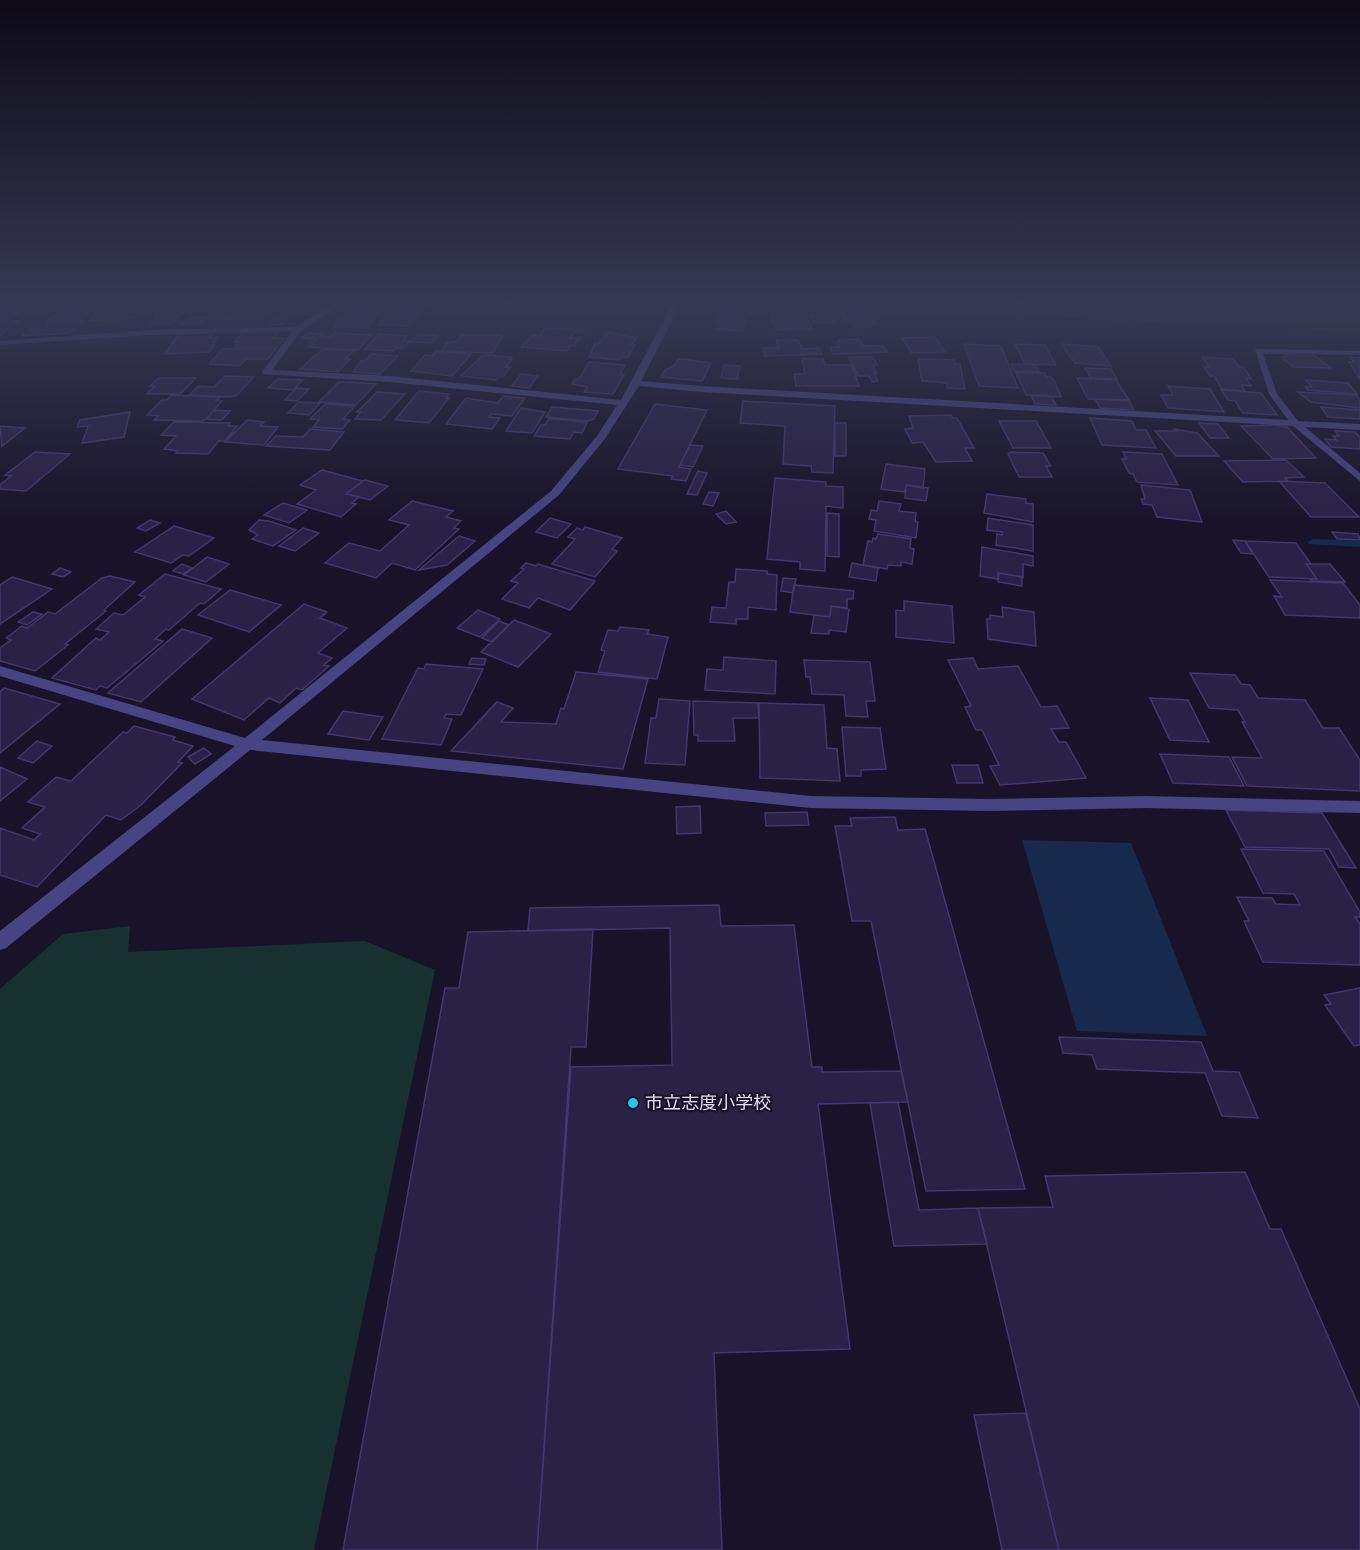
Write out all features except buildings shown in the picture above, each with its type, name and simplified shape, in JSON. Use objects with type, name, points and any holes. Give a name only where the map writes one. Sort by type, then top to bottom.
[{"type":"street","points":[[360,377],[622,403]]},
{"type":"street","points":[[0,942],[248,744],[555,493],[602,438],[639,377]]},
{"type":"street","points":[[1267,377],[1273,394],[1294,422],[1360,478]]},
{"type":"street","points":[[636,383],[1078,412],[1360,427]]},
{"type":"street","points":[[0,671],[248,744],[812,802],[989,805],[1146,802],[1360,807]]},
{"type":"green space","points":[[130,926],[128,952],[365,941],[435,970],[314,1550],[0,1550],[0,989],[63,934]]},
{"type":"water","points":[[1022,840],[1131,843],[1207,1036],[1077,1031]]},
{"type":"waterway","points":[[1313,542],[1360,544]]},
{"type":"place","name":"市立志度小学校","points":[[633,1103]]}]
